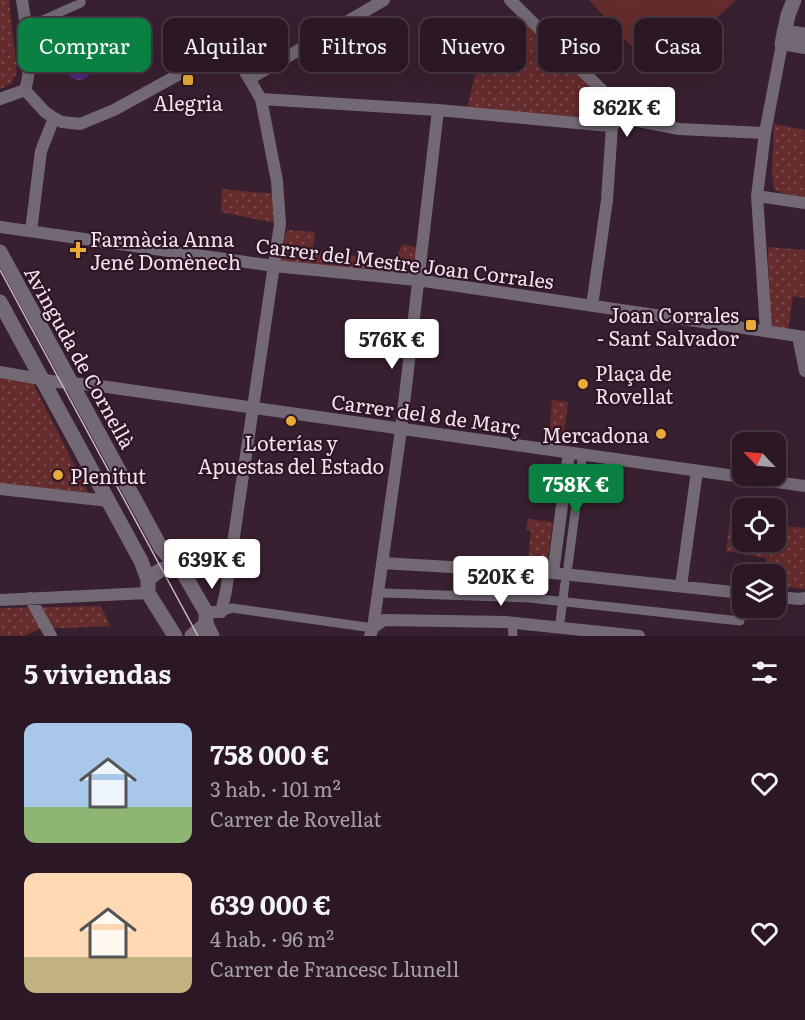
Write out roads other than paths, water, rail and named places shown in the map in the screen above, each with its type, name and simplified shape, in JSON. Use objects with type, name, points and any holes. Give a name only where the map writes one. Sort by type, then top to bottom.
[{"type":"street","points":[[22,0],[29,59],[25,90]]},
{"type":"street","points":[[47,18],[81,3],[81,0]]},
{"type":"street","points":[[251,78],[384,0]]},
{"type":"street","points":[[510,0],[620,119]]},
{"type":"street","points":[[766,330],[757,196],[765,133],[788,15],[794,0]]},
{"type":"street","points":[[783,38],[805,35]]},
{"type":"street","points":[[783,38],[805,48]]},
{"type":"street","points":[[25,90],[45,112],[54,118],[80,124],[185,72],[219,51],[229,50],[234,53],[251,78],[261,99],[277,181],[279,224],[227,584],[211,621]]},
{"type":"street","points":[[0,99],[25,90]]},
{"type":"street","points":[[261,99],[620,119],[679,129],[765,133]]},
{"type":"street","points":[[371,632],[401,430],[438,110]]},
{"type":"street","points":[[31,231],[41,151],[54,118]]},
{"type":"street","points":[[592,306],[620,119]]},
{"type":"street","points":[[757,196],[805,203]]},
{"type":"street","name":"Carrer del Mestre Joan Corrales","points":[[0,227],[274,266],[417,280],[802,336]]},
{"type":"street","name":"Avinguda de Cornellà","points":[[0,252],[161,548],[184,574],[211,621]]},
{"type":"street","points":[[0,302],[141,561],[148,586],[175,636]]},
{"type":"street","points":[[802,336],[805,371]]},
{"type":"street","name":"Carrer del 8 de Març","points":[[0,372],[805,486]]},
{"type":"street","points":[[553,573],[569,453]]},
{"type":"street","points":[[568,566],[582,460]]},
{"type":"street","points":[[681,586],[697,471]]},
{"type":"street","points":[[0,489],[109,501]]},
{"type":"street","points":[[382,562],[553,573],[681,586],[732,595]]},
{"type":"street","points":[[0,600],[148,586],[159,570],[167,567],[178,568]]},
{"type":"street","points":[[560,622],[565,583]]},
{"type":"street","points":[[384,593],[530,598],[740,621],[740,618]]},
{"type":"street","points":[[30,598],[51,636]]},
{"type":"street","points":[[786,598],[800,600],[805,598]]},
{"type":"street","points":[[192,636],[232,608],[371,632]]},
{"type":"street","points":[[371,632],[384,620],[513,622],[639,636]]},
{"type":"street","points":[[513,622],[513,636]]},
{"type":"water","points":[[68,72],[90,72],[79,80]]},
{"type":"tram line","points":[[0,270],[198,636]]},
{"type":"place","name":"Alegria","points":[[188,80]]},
{"type":"place","name":"Farmàcia Anna Jené Domènech","points":[[78,250]]},
{"type":"place","name":"Joan Corrales - Sant Salvador","points":[[751,325]]},
{"type":"place","name":"Plaça de Rovellat","points":[[583,384]]},
{"type":"place","name":"Loterías y Apuestas del Estado","points":[[291,421]]},
{"type":"place","name":"Mercadona","points":[[661,434]]},
{"type":"place","name":"Plenitut","points":[[58,475]]}]
